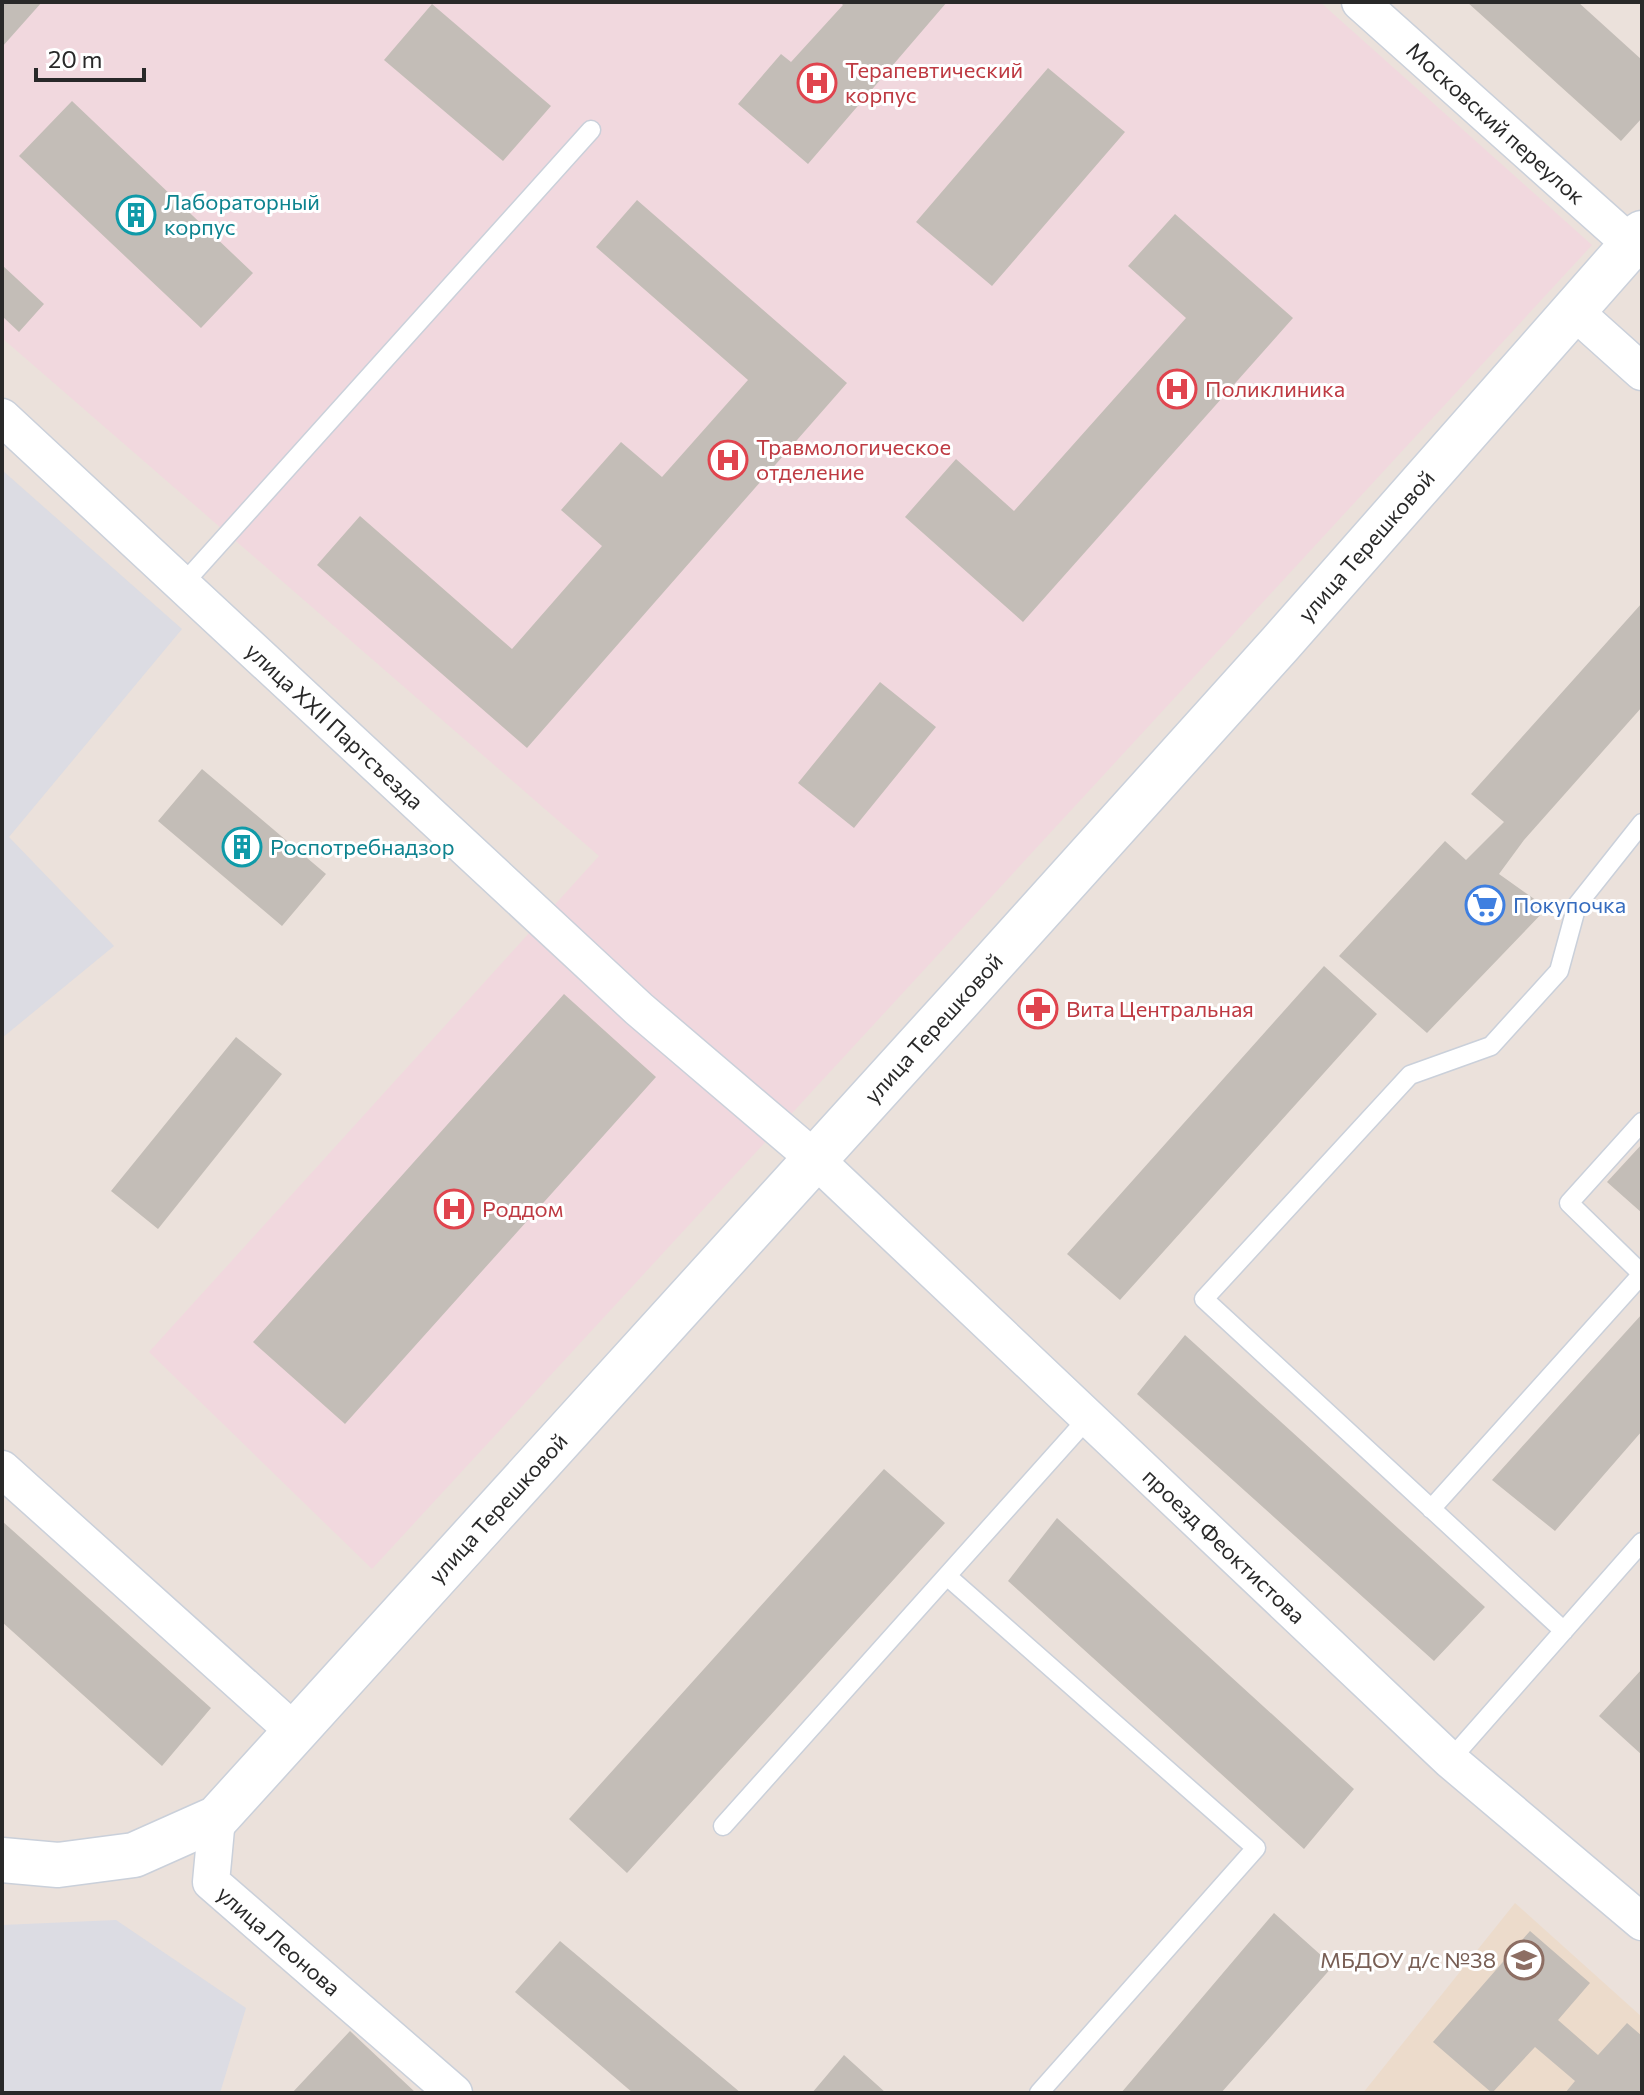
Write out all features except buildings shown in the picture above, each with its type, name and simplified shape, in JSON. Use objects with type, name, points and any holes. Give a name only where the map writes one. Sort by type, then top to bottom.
[{"type":"street","name":"Московский переулок","points":[[1360,2],[1637,239]]},
{"type":"street","name":"улица Терешковой","points":[[217,1818],[1248,679],[1637,239]]},
{"type":"street","points":[[1574,311],[1642,372]]},
{"type":"street","name":"улица XXII Партсъезда","points":[[2,417],[639,1009],[815,1159]]},
{"type":"street","name":"проезд Феоктистова","points":[[815,1159],[1450,1760],[1642,1922]]},
{"type":"street","points":[[2,1469],[296,1733]]},
{"type":"street","points":[[2,1860],[58,1865],[134,1855],[217,1818]]},
{"type":"street","name":"улица Леонова","points":[[217,1818],[211,1882],[454,2093]]},
{"type":"lane","points":[[183,584],[591,130]]},
{"type":"lane","points":[[1564,1631],[1204,1299],[1410,1075],[1491,1046],[1559,971],[1577,905],[1642,823]]},
{"type":"lane","points":[[1431,1509],[1642,1274],[1569,1203],[1642,1122]]},
{"type":"lane","points":[[723,1826],[1088,1418]]},
{"type":"lane","points":[[1450,1760],[1642,1542]]},
{"type":"lane","points":[[947,1576],[1256,1848],[1039,2093]]},
{"type":"shaded area","points":[[2,2],[1320,2],[1592,245],[372,1569],[149,1352],[599,856],[2,338]]},
{"type":"shaded area","points":[[2,470],[182,629],[9,837],[114,946],[2,1038]]},
{"type":"shaded area","name":"МБДОУ д/с №38","points":[[1515,1903],[1642,2017],[1642,2093],[1363,2093]]},
{"type":"shaded area","points":[[116,1920],[246,2008],[220,2093],[2,2093],[2,1925]]},
{"type":"place","name":"Терапевтический корпус","points":[[817,83]]},
{"type":"place","name":"Лабораторный корпус","points":[[136,215]]},
{"type":"place","name":"Поликлиника","points":[[1177,389]]},
{"type":"place","name":"Травмологическое отделение","points":[[728,460]]},
{"type":"place","name":"Роспотребнадзор","points":[[242,847]]},
{"type":"place","name":"Покупочка","points":[[1485,905]]},
{"type":"place","name":"Вита Центральная","points":[[1038,1009]]},
{"type":"place","name":"Роддом","points":[[454,1209]]},
{"type":"place","name":"МБДОУ д/с №38","points":[[1524,1960]]}]
